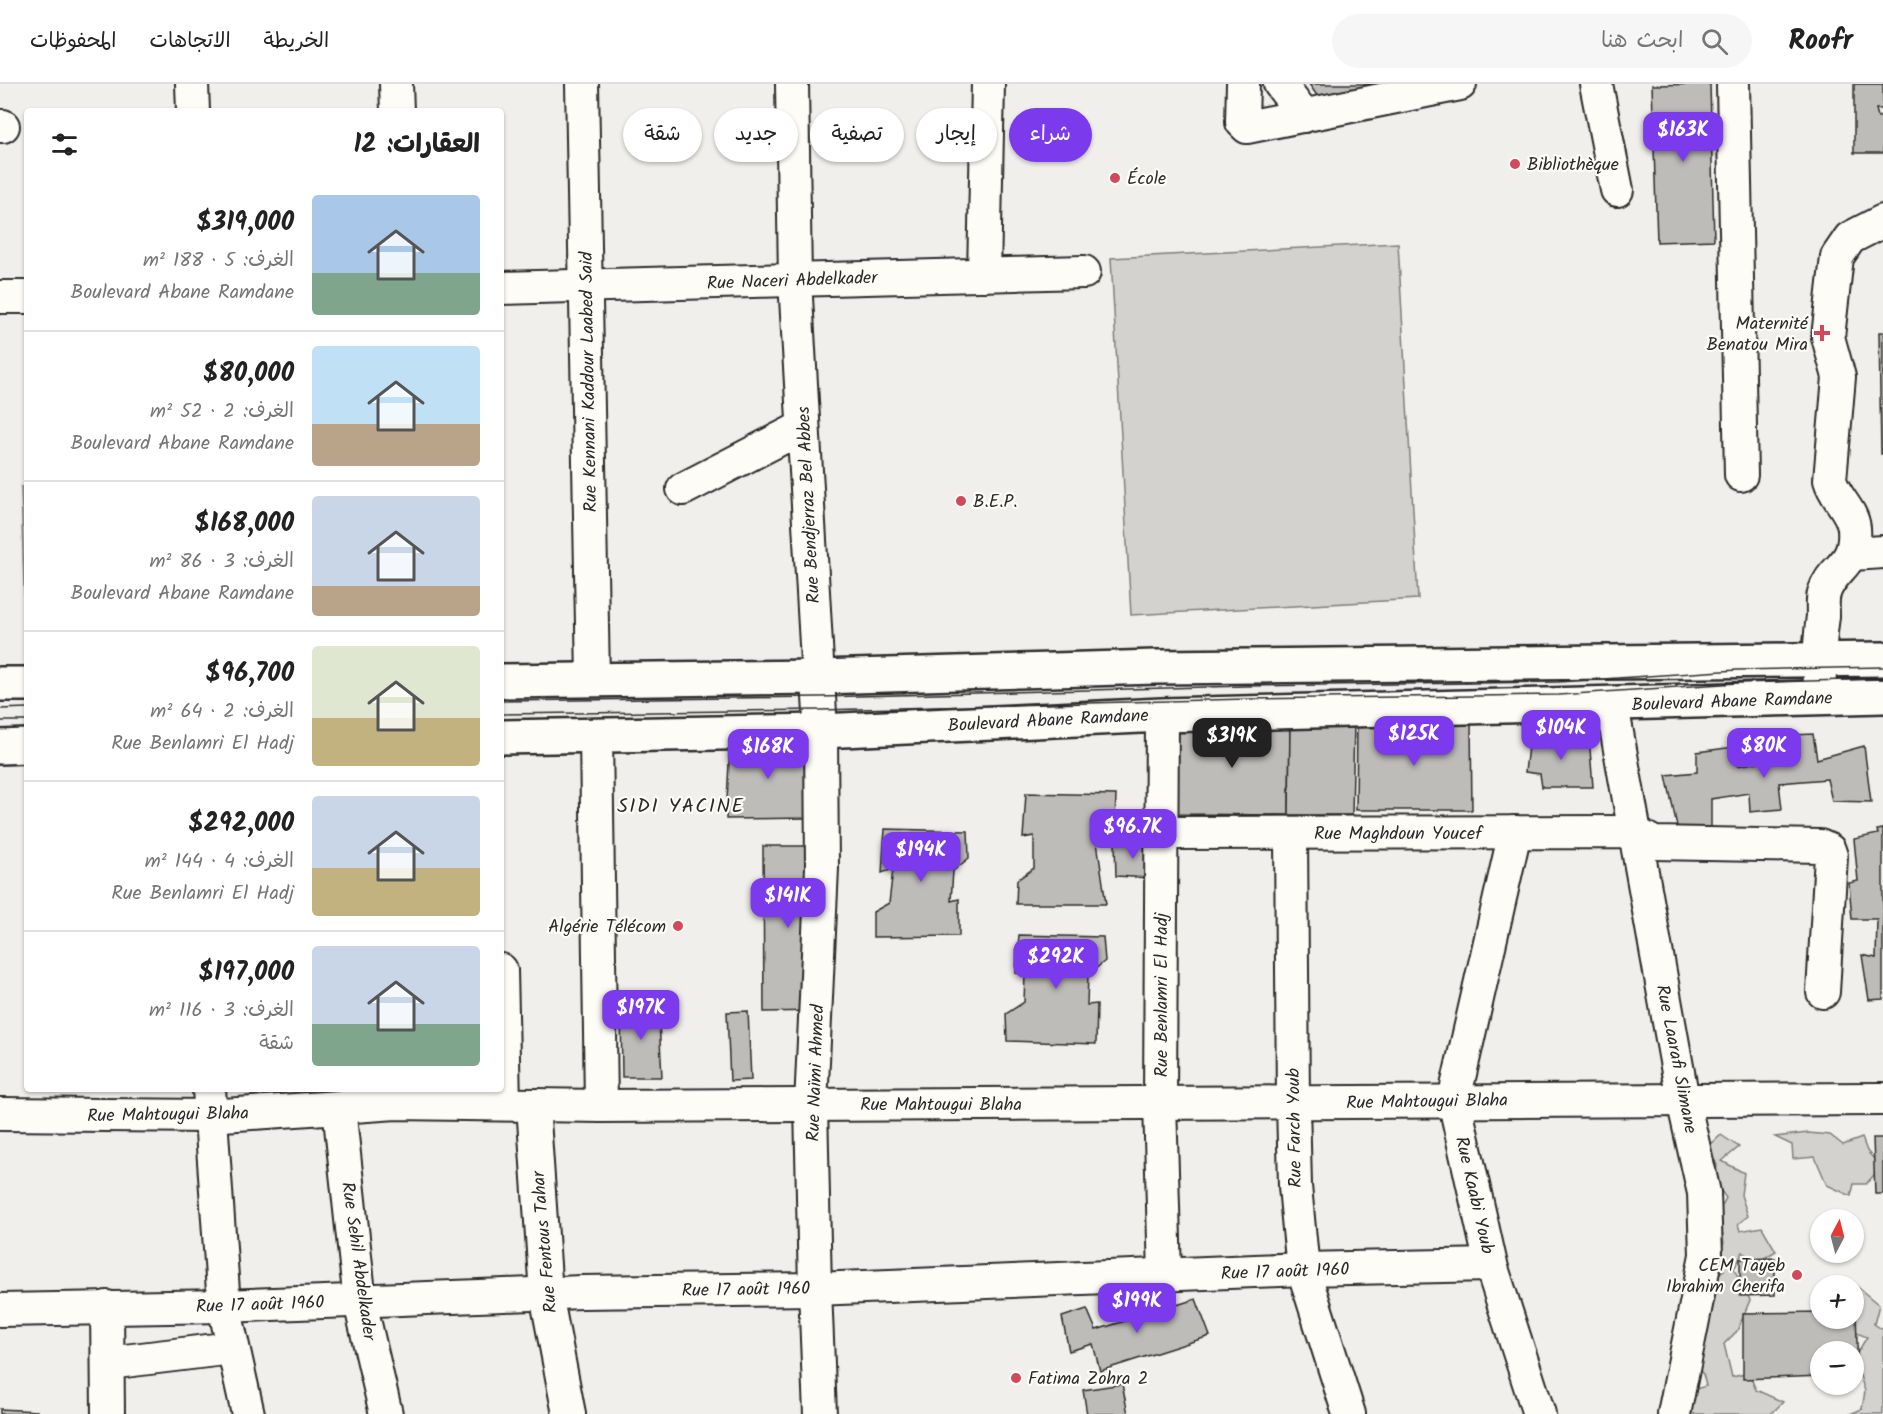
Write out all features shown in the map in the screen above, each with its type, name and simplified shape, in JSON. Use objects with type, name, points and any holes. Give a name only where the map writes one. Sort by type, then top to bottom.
[{"type":"main road","points":[[504,681],[819,677],[1156,667],[1883,658]]},
{"type":"main road","points":[[0,684],[24,684]]},
{"type":"main road","name":"Boulevard Abane Ramdane","points":[[504,736],[821,731],[1162,715],[1612,705],[1883,696]]},
{"type":"main road","points":[[0,747],[24,746]]},
{"type":"street","points":[[192,84],[193,108]]},
{"type":"street","points":[[396,84],[397,108]]},
{"type":"street","name":"Rue Kennani Kaddour Laabed Said","points":[[582,84],[593,680]]},
{"type":"street","name":"Rue Bendjerraz Bel Abbes","points":[[792,84],[795,280],[821,731]]},
{"type":"street","points":[[984,274],[988,84]]},
{"type":"street","points":[[1243,84],[1242,123],[1247,127],[1304,117],[1414,88],[1460,84]]},
{"type":"street","points":[[1280,84],[1304,117]]},
{"type":"street","points":[[1596,84],[1617,190]]},
{"type":"street","points":[[1733,84],[1741,475]]},
{"type":"street","points":[[1821,698],[1818,660],[1823,596],[1827,586],[1852,554],[1852,517],[1834,493],[1830,480],[1839,377],[1828,337],[1837,257],[1850,238],[1883,221]]},
{"type":"street","name":"Rue Naceri Abdelkader","points":[[504,288],[1084,272]]},
{"type":"street","points":[[0,297],[24,297]]},
{"type":"street","points":[[683,489],[803,427]]},
{"type":"street","points":[[1852,554],[1883,552]]},
{"type":"street","name":"Rue Laarafi Slimane","points":[[1612,705],[1683,1100],[1704,1193],[1706,1255],[1674,1414]]},
{"type":"street","name":"Rue Benlamri El Hadj","points":[[1162,715],[1160,1103],[1165,1275]]},
{"type":"street","name":"Rue Naïmi Ahmed","points":[[820,1414],[811,1105],[822,868],[821,731]]},
{"type":"street","points":[[596,735],[601,1106]]},
{"type":"street","name":"Rue Kaabi Youb","points":[[1515,832],[1454,1100],[1491,1265],[1539,1414]]},
{"type":"street","points":[[1634,832],[1654,843],[1820,846],[1829,850],[1831,856],[1823,992]]},
{"type":"street","name":"Rue Maghdoun Youcef","points":[[1161,833],[1634,832]]},
{"type":"street","name":"Rue Farch Youb","points":[[1292,834],[1295,1186],[1303,1269],[1349,1414]]},
{"type":"street","name":"Rue Fentous Tahar","points":[[504,992],[546,1294],[569,1414]]},
{"type":"street","name":"Rue Mahtougui Blaha","points":[[19,1106],[209,1102],[339,1108],[396,1096],[519,1104],[601,1106],[1883,1099]]},
{"type":"street","points":[[209,1102],[224,1306],[248,1414]]},
{"type":"street","name":"Rue Sehil Abdelkader","points":[[339,1108],[360,1302],[386,1414]]},
{"type":"street","name":"Rue 17 août 1960","points":[[0,1310],[224,1306],[546,1294],[815,1289],[1303,1269],[1491,1265]]},
{"type":"street","points":[[107,1307],[108,1414]]},
{"type":"street","points":[[108,1364],[232,1348]]},
{"type":"shaded area","points":[[1398,243],[1418,599],[1131,615],[1111,258]]},
{"type":"shaded area","points":[[21,487],[24,487],[24,585]]},
{"type":"shaded area","points":[[1808,1133],[1830,1135],[1843,1145],[1862,1138],[1867,1151],[1881,1167],[1866,1184],[1854,1184],[1851,1196],[1827,1185],[1815,1157],[1793,1159],[1792,1145],[1775,1137]]},
{"type":"shaded area","points":[[1721,1135],[1739,1147],[1722,1161],[1744,1173],[1741,1195],[1748,1216],[1738,1224],[1740,1231],[1762,1227],[1776,1251],[1756,1263],[1743,1252],[1734,1269],[1750,1300],[1737,1331],[1724,1344],[1732,1377],[1749,1373],[1756,1390],[1783,1402],[1771,1414],[1693,1414],[1682,1393],[1706,1386],[1703,1374],[1688,1359],[1706,1339],[1706,1282],[1724,1270],[1712,1264],[1724,1243],[1719,1211],[1726,1198],[1715,1182],[1717,1165],[1708,1147]]},
{"type":"shaded area","points":[[1864,1292],[1879,1305],[1874,1324],[1883,1330],[1883,1414],[1850,1414],[1862,1409],[1865,1391],[1864,1342],[1867,1337],[1849,1330],[1864,1329]]},
{"type":"building","points":[[1309,84],[1371,84],[1376,91],[1318,97]]},
{"type":"building","points":[[1710,84],[1714,240],[1657,242],[1652,85]]},
{"type":"building","points":[[1854,84],[1883,84],[1883,109],[1876,109],[1878,117],[1883,117],[1883,153],[1854,153]]},
{"type":"building","points":[[1879,332],[1883,332],[1883,454],[1881,454]]},
{"type":"building","points":[[1471,722],[1472,810],[1356,810],[1357,724]]},
{"type":"building","points":[[1174,723],[1290,723],[1289,815],[1173,814]]},
{"type":"building","points":[[1290,723],[1354,723],[1352,815],[1289,815]]},
{"type":"building","points":[[1813,734],[1817,759],[1864,746],[1871,802],[1832,801],[1827,779],[1779,783],[1782,809],[1750,812],[1749,793],[1711,799],[1711,829],[1678,831],[1666,775],[1697,772],[1697,752],[1734,747],[1738,766],[1775,759],[1774,736]]},
{"type":"building","points":[[1589,737],[1593,787],[1542,787],[1540,774],[1525,772],[1529,738]]},
{"type":"building","points":[[807,740],[806,818],[726,819],[730,744]]},
{"type":"building","points":[[1026,793],[1116,795],[1115,823],[1096,835],[1106,904],[1016,904],[1017,880],[1034,868],[1034,836],[1023,838]]},
{"type":"building","points":[[885,829],[968,831],[969,858],[953,871],[951,901],[959,899],[959,936],[873,937],[873,912],[889,903],[893,869],[882,873]]},
{"type":"building","points":[[1883,829],[1883,999],[1869,1000],[1862,955],[1876,958],[1877,919],[1852,919],[1849,883],[1858,881],[1854,839],[1878,834],[1877,830]]},
{"type":"building","points":[[1150,842],[1150,878],[1116,876],[1115,843]]},
{"type":"building","points":[[763,846],[811,846],[814,1011],[764,1012]]},
{"type":"building","points":[[1019,935],[1103,937],[1105,961],[1088,975],[1087,1005],[1097,1004],[1096,1044],[1007,1041],[1006,1014],[1024,1002],[1025,974],[1016,973]]},
{"type":"building","points":[[658,1003],[662,1077],[622,1077],[621,1004]]},
{"type":"building","points":[[748,1011],[751,1080],[730,1081],[727,1012]]},
{"type":"building","points":[[1873,1138],[1883,1138],[1883,1194],[1875,1194]]},
{"type":"building","points":[[1775,1258],[1775,1295],[1740,1296],[1740,1259]]},
{"type":"building","points":[[1196,1299],[1210,1336],[1100,1371],[1093,1344],[1069,1351],[1062,1317],[1087,1309],[1096,1330]]},
{"type":"building","points":[[1810,1312],[1810,1329],[1857,1329],[1857,1341],[1810,1341],[1810,1376],[1743,1379],[1743,1313]]},
{"type":"building","points":[[1122,1384],[1128,1414],[1087,1414],[1083,1390]]},
{"type":"building","points":[[0,1409],[37,1411],[37,1414],[0,1414]]},
{"type":"tram line","points":[[504,701],[1558,682],[1737,670],[1883,667]]},
{"type":"tram line","points":[[504,714],[1559,695],[1737,683],[1883,679]]},
{"type":"tram line","points":[[0,709],[24,708]]},
{"type":"tram line","points":[[0,721],[24,721]]},
{"type":"place","name":"Bibliothèque","points":[[1515,164]]},
{"type":"place","name":"École","points":[[1115,178]]},
{"type":"place","name":"Maternité Benatou Mira","points":[[1822,333]]},
{"type":"place","name":"B.E.P.","points":[[961,501]]},
{"type":"place","name":"Algérie Télécom","points":[[678,926]]},
{"type":"place","name":"CEM Tayeb Ibrahim Cherifa","points":[[1797,1275]]},
{"type":"place","name":"Fatima Zohra 2","points":[[1016,1378]]},
{"type":"district","name":"SIDI YACINE","points":[[681,805]]}]
